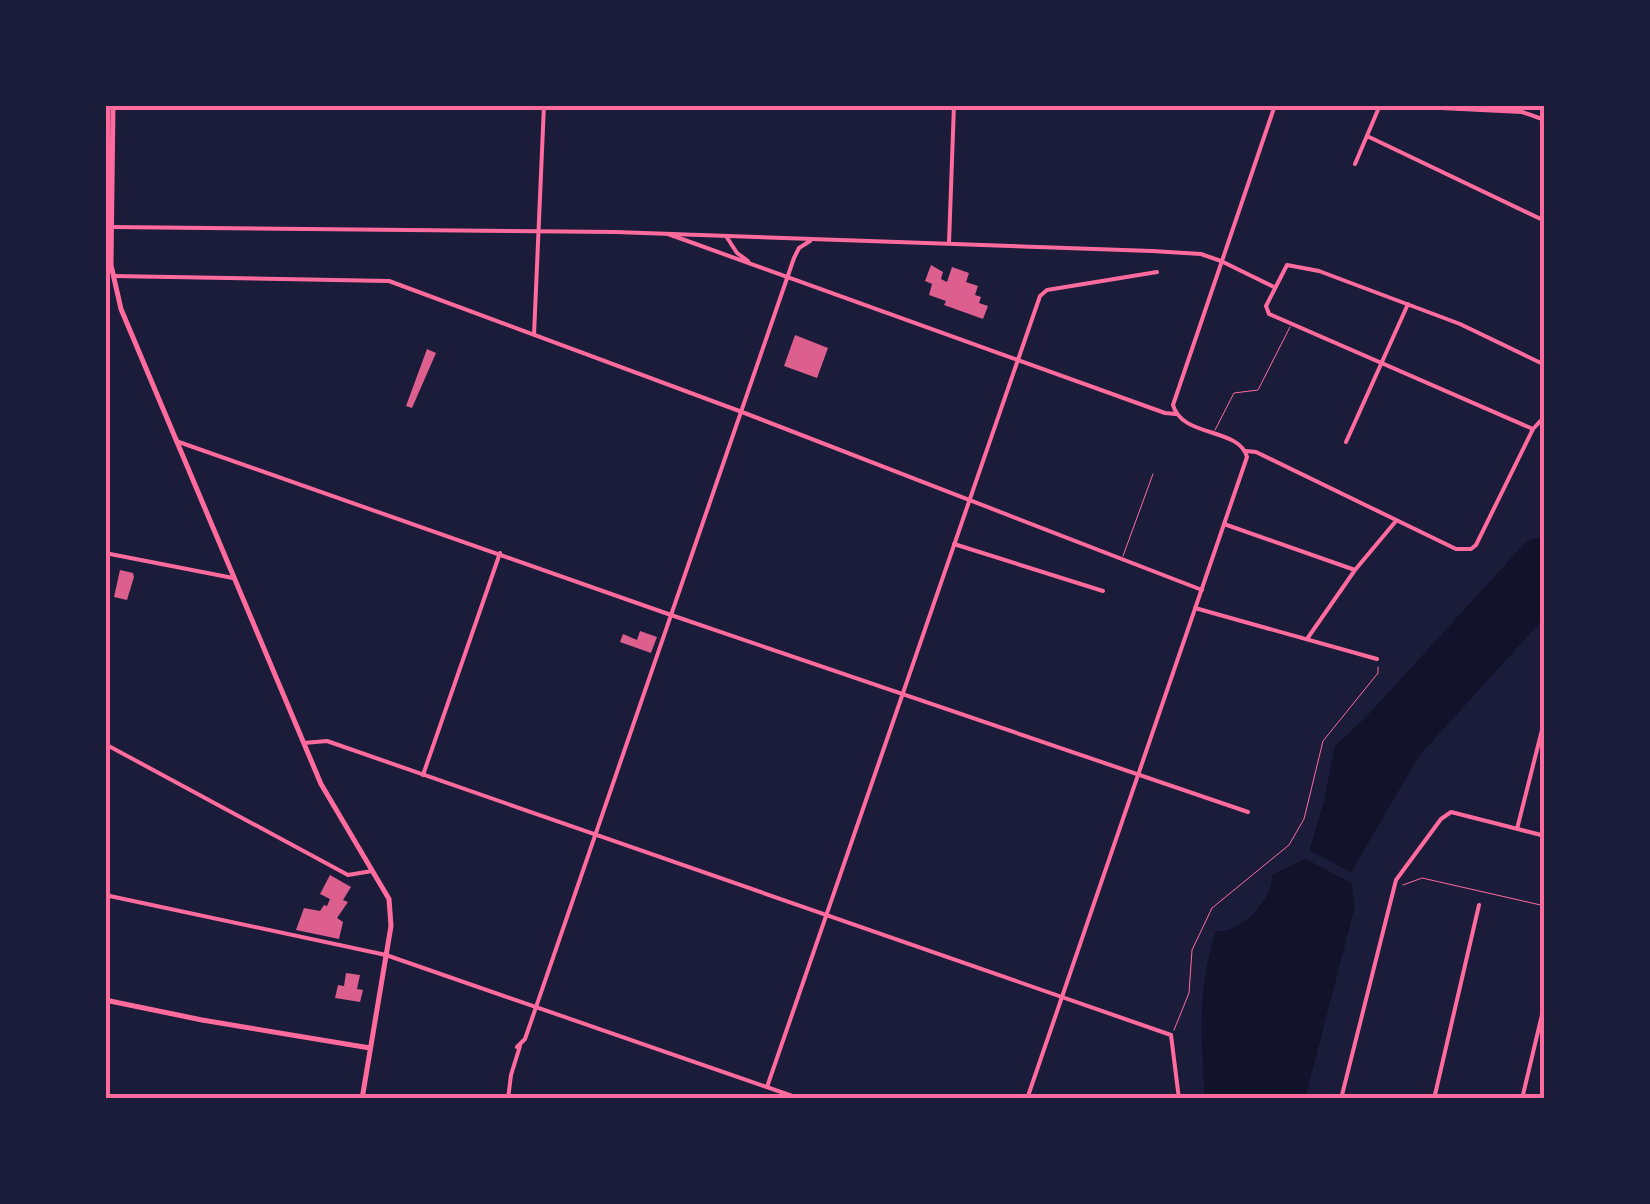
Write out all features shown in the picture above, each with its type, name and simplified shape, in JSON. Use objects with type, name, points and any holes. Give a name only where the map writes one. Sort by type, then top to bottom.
[{"type":"main road","points":[[113,105],[109,276],[304,743],[336,812],[391,907],[362,1099]]},
{"type":"main road","points":[[105,1000],[370,1048]]},
{"type":"street","points":[[534,335],[544,105]]},
{"type":"street","points":[[949,243],[954,105]]},
{"type":"street","points":[[1176,414],[1174,400],[1276,105]]},
{"type":"street","points":[[1356,164],[1380,105],[1522,112],[1545,120]]},
{"type":"street","points":[[1368,136],[1545,221]]},
{"type":"street","points":[[110,227],[668,234],[1201,254],[1274,287]]},
{"type":"street","points":[[668,234],[1176,414],[1456,549],[1476,545],[1533,429],[1545,416]]},
{"type":"street","points":[[726,236],[737,253],[752,264]]},
{"type":"street","points":[[508,1099],[518,1047],[796,252],[810,241]]},
{"type":"street","points":[[1533,429],[1266,310],[1282,270],[1292,264],[1460,324],[1545,365]]},
{"type":"street","points":[[767,1087],[1040,296],[1047,290],[1157,272]]},
{"type":"street","points":[[109,276],[389,281],[1202,590]]},
{"type":"street","points":[[1346,442],[1408,304]]},
{"type":"street","points":[[176,441],[1248,812]]},
{"type":"street","points":[[1027,1099],[1247,457],[1246,450]]},
{"type":"street","points":[[1307,639],[1396,521]]},
{"type":"street","points":[[1224,524],[1356,570]]},
{"type":"street","points":[[954,544],[1103,592]]},
{"type":"street","points":[[105,553],[234,579]]},
{"type":"street","points":[[423,775],[500,553]]},
{"type":"street","points":[[1195,608],[1377,659]]},
{"type":"street","points":[[1517,828],[1545,718]]},
{"type":"street","points":[[304,743],[326,741],[1171,1035],[1179,1099]]},
{"type":"street","points":[[105,744],[348,875],[372,872]]},
{"type":"street","points":[[1341,1099],[1395,884],[1442,819],[1451,812],[1545,836]]},
{"type":"street","points":[[105,895],[386,955],[801,1099]]},
{"type":"street","points":[[1434,1099],[1479,905]]},
{"type":"street","points":[[1522,1099],[1545,1002]]},
{"type":"lane","points":[[1213,434],[1234,393],[1258,390],[1291,324]]},
{"type":"lane","points":[[1122,559],[1153,474]]},
{"type":"path","points":[[1171,1035],[1189,992],[1192,950],[1212,908],[1289,845],[1304,819],[1323,741],[1378,673],[1377,659]]},
{"type":"path","points":[[1395,884],[1404,886],[1422,878],[1545,906]]},
{"type":"shaded area","points":[[1545,535],[1545,617],[1419,756],[1350,874],[1355,906],[1305,1099],[1205,1099],[1203,994],[1216,931],[1245,921],[1267,895],[1272,875],[1307,858],[1335,746],[1527,541]]},
{"type":"pier","points":[[1305,848],[1356,875],[1357,886],[1300,856]]},
{"type":"building","points":[[931,265],[943,272],[941,279],[947,282],[952,267],[969,273],[966,282],[978,286],[975,295],[981,297],[979,303],[988,306],[983,319],[944,305],[946,301],[929,295],[932,284],[925,281]]},
{"type":"building","points":[[795,335],[828,348],[817,378],[784,366]]},
{"type":"building","points":[[427,349],[436,353],[412,408],[406,406]]},
{"type":"building","points":[[120,570],[133,573],[134,577],[127,600],[114,597]]},
{"type":"building","points":[[640,631],[657,637],[651,653],[620,642],[623,634],[637,640]]},
{"type":"building","points":[[330,875],[351,887],[343,900],[348,902],[337,918],[343,922],[339,939],[296,930],[304,908],[320,911],[327,906],[330,899],[320,894]]},
{"type":"building","points":[[346,973],[360,975],[360,1002],[335,998],[338,985],[344,986]]}]
